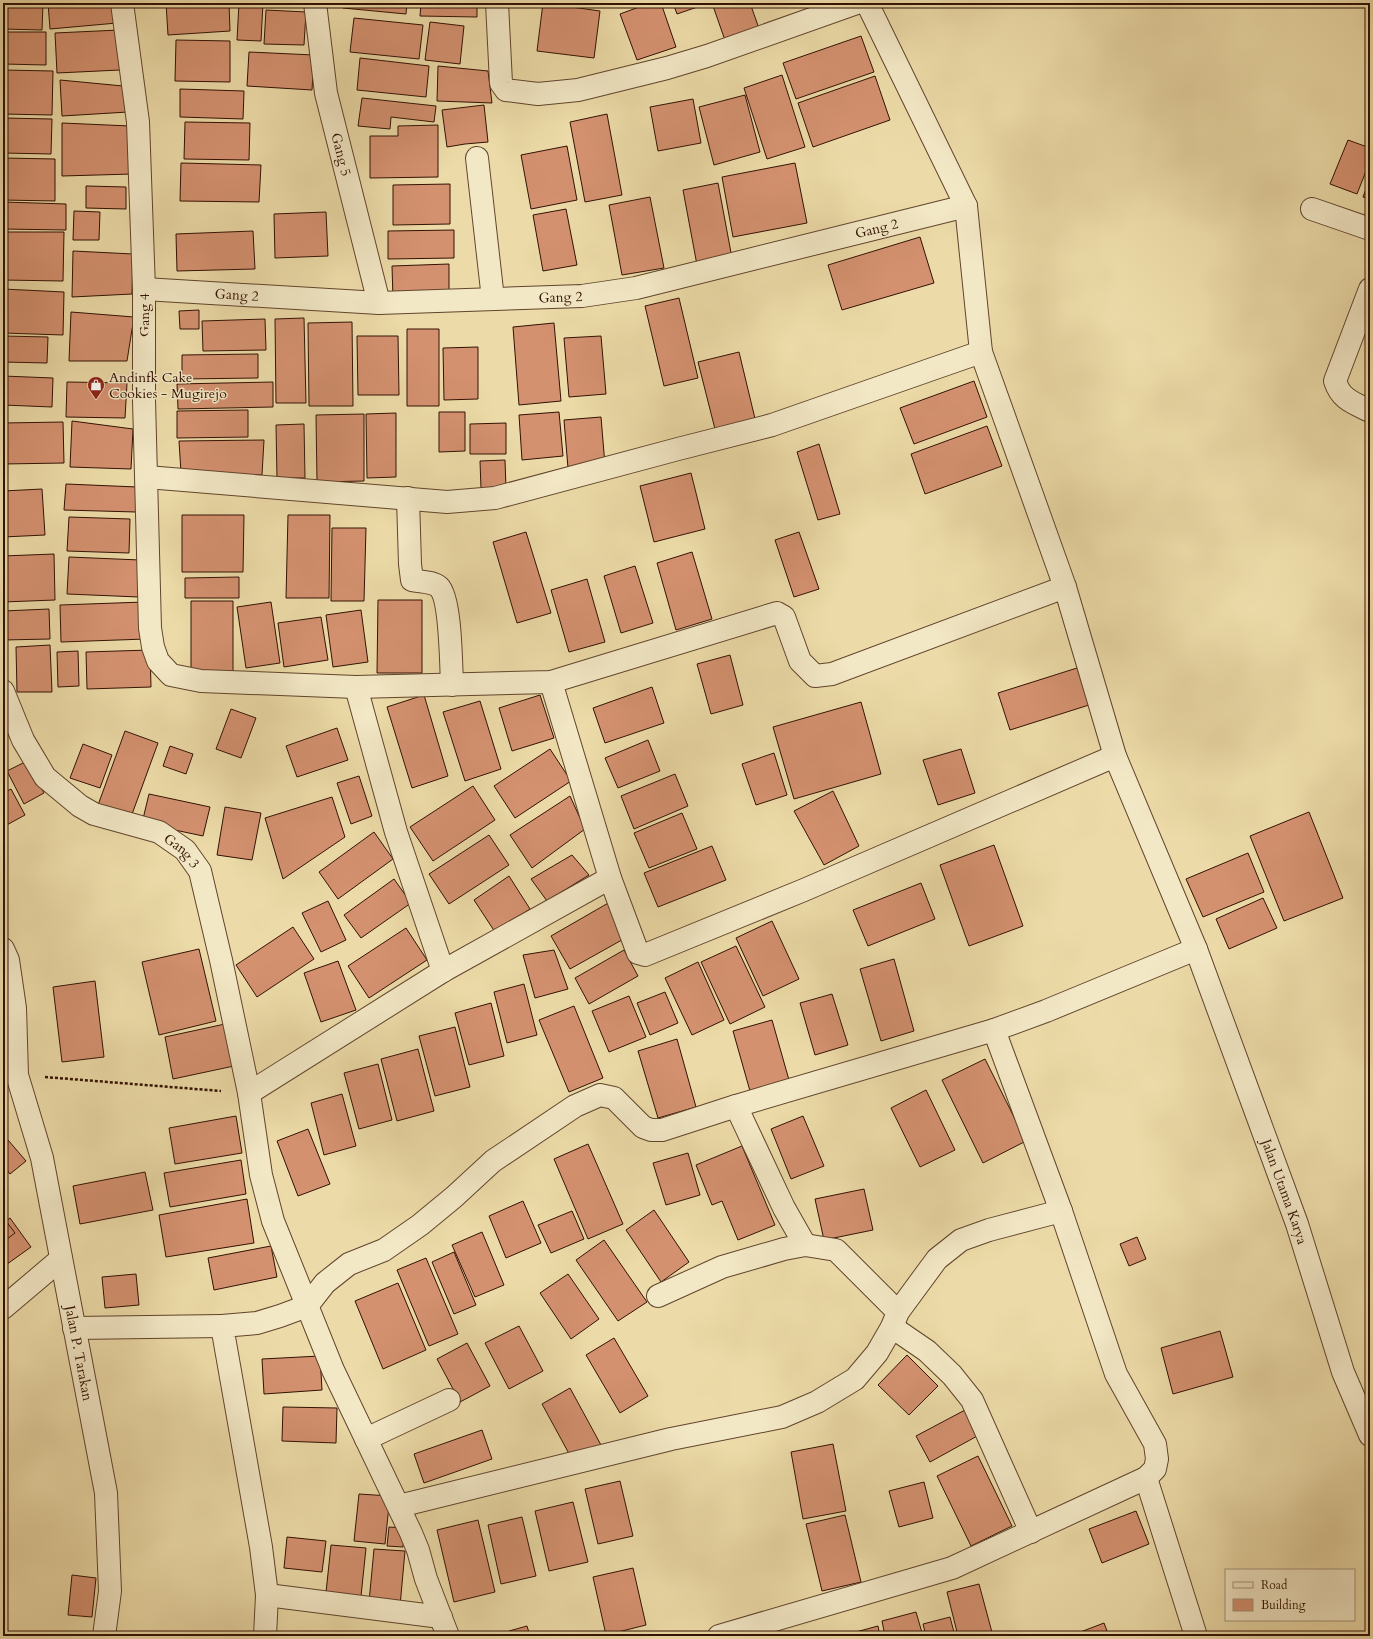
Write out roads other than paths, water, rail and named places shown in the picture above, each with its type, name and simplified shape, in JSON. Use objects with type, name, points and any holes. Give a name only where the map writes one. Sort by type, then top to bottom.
[{"type":"street","name":"Gang 4","points":[[122,3],[138,122],[144,289],[144,400],[150,628],[153,647],[158,661],[171,675],[202,681],[356,687],[551,682],[777,613],[784,617],[800,661],[815,676],[832,674],[1065,586]]},
{"type":"street","name":"Gang 5","points":[[315,3],[326,93],[379,303]]},
{"type":"street","points":[[497,3],[501,82],[506,90],[538,94],[578,90],[667,68],[707,56],[857,3]]},
{"type":"street","points":[[867,3],[966,206]]},
{"type":"street","points":[[477,158],[493,299]]},
{"type":"street","name":"Gang 2","points":[[144,289],[379,303],[582,296],[636,288],[966,206]]},
{"type":"street","name":"Jalan Utama Karya","points":[[966,206],[981,352],[1065,586],[1114,756],[1196,949],[1297,1224],[1343,1372],[1370,1436]]},
{"type":"street","points":[[1312,209],[1370,229]]},
{"type":"street","points":[[1370,289],[1335,381],[1338,390],[1348,401],[1370,411]]},
{"type":"street","points":[[147,478],[447,502],[503,496],[772,425],[981,352]]},
{"type":"street","points":[[408,498],[410,564],[412,580],[429,582],[438,587],[444,596],[448,617],[452,685]]},
{"type":"street","points":[[551,682],[610,878],[638,953],[645,955],[804,890],[1114,756]]},
{"type":"street","points":[[356,687],[396,832],[443,971]]},
{"type":"street","name":"Gang 3","points":[[3,691],[23,740],[45,777],[80,806],[94,814],[159,832],[186,850],[200,871],[221,960],[248,1093],[261,1175],[273,1222],[334,1370],[399,1506],[418,1550],[426,1579],[444,1626]]},
{"type":"street","points":[[248,1093],[443,971],[610,878]]},
{"type":"street","points":[[3,949],[8,960],[15,1008],[10,1070]]},
{"type":"street","points":[[74,1328],[222,1326],[256,1323],[280,1316],[307,1306],[325,1283],[349,1264],[384,1250],[420,1225],[454,1197],[493,1161],[575,1106],[600,1094],[614,1098],[643,1127],[651,1130],[662,1130],[736,1106],[994,1030],[1046,1011],[1196,949]]},
{"type":"street","points":[[719,1636],[952,1568],[1146,1478],[1155,1469],[1157,1459],[1155,1444],[1116,1374],[1060,1211],[994,1030]]},
{"type":"street","name":"Jalan P. Tarakan","points":[[10,1070],[42,1158],[106,1493],[110,1591],[104,1636]]},
{"type":"street","points":[[736,1106],[784,1208],[805,1245]]},
{"type":"street","points":[[399,1506],[671,1439],[782,1417],[817,1402],[855,1379],[877,1353],[895,1320],[937,1259],[961,1240],[989,1230],[1060,1211]]},
{"type":"street","points":[[658,1296],[722,1267],[784,1249],[805,1245],[836,1250],[895,1320],[952,1375],[972,1400],[1031,1532]]},
{"type":"street","points":[[3,1308],[61,1259]]},
{"type":"street","points":[[222,1326],[261,1547],[267,1595],[265,1636]]},
{"type":"street","points":[[366,1439],[449,1400]]},
{"type":"street","points":[[1146,1478],[1196,1636]]},
{"type":"street","points":[[267,1595],[444,1626]]},
{"type":"place","name":"Andinfk Cake Cookies - Mugirejo","points":[[96,400]]}]
